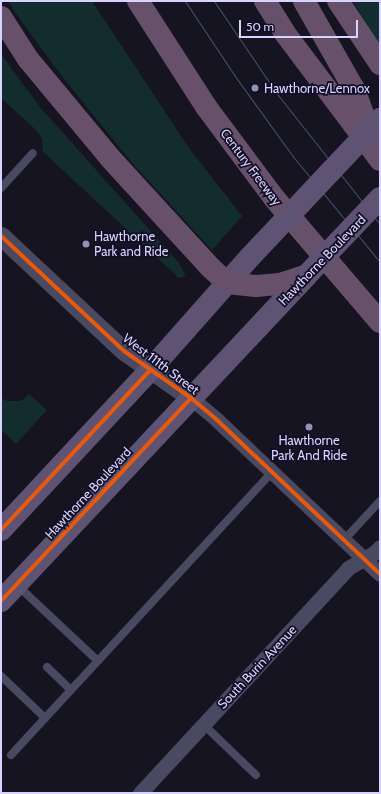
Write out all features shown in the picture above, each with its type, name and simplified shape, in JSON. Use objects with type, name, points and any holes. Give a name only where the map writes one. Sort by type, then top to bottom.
[{"type":"highway","name":"Century Freeway","points":[[138,1],[207,108],[274,198],[380,322]]},
{"type":"highway","points":[[265,1],[284,32],[379,159]]},
{"type":"highway","points":[[304,1],[354,89],[379,159]]},
{"type":"highway","points":[[338,1],[380,64]]},
{"type":"highway","points":[[1,17],[28,59],[111,159],[210,267],[228,282],[284,289],[307,275]]},
{"type":"main road","points":[[1,530],[150,370],[250,256],[380,119]]},
{"type":"main road","name":"Hawthorne Boulevard","points":[[307,275],[380,198]]},
{"type":"main road","name":"Hawthorne Boulevard","points":[[1,601],[191,398],[284,289]]},
{"type":"street","name":"West 111th Street","points":[[1,236],[124,351],[191,398],[218,420],[380,574]]},
{"type":"street","name":"South Burin Avenue","points":[[140,793],[348,568],[374,553],[380,547]]},
{"type":"lane","points":[[1,188],[33,153]]},
{"type":"lane","points":[[11,755],[272,472]]},
{"type":"lane","points":[[344,540],[378,503]]},
{"type":"lane","points":[[16,585],[98,661]]},
{"type":"lane","points":[[47,667],[71,690]]},
{"type":"lane","points":[[1,676],[45,718]]},
{"type":"lane","points":[[204,725],[256,775]]},
{"type":"green space","points":[[8,1],[92,1],[189,148],[242,216],[212,250],[133,164],[64,79]]},
{"type":"green space","points":[[353,1],[380,1],[380,50],[370,30]]},
{"type":"green space","points":[[1,54],[40,107],[179,263],[186,276],[178,278],[43,152],[42,139],[37,131],[1,98]]},
{"type":"green space","points":[[29,394],[47,410],[16,444],[1,430],[1,398],[7,401],[19,401],[24,399]]},
{"type":"tram line","points":[[185,1],[237,79],[295,159],[380,262]]},
{"type":"tram line","points":[[214,1],[278,95],[380,224]]},
{"type":"cycle path","points":[[1,236],[124,351],[191,398],[217,420],[380,574]]},
{"type":"cycle path","points":[[1,530],[150,370]]},
{"type":"cycle path","points":[[1,601],[191,398]]},
{"type":"place","name":"Hawthorne/Lennox","points":[[255,88]]},
{"type":"place","name":"Hawthorne Park and Ride","points":[[86,244]]},
{"type":"place","name":"Hawthorne Park And Ride","points":[[309,427]]}]
